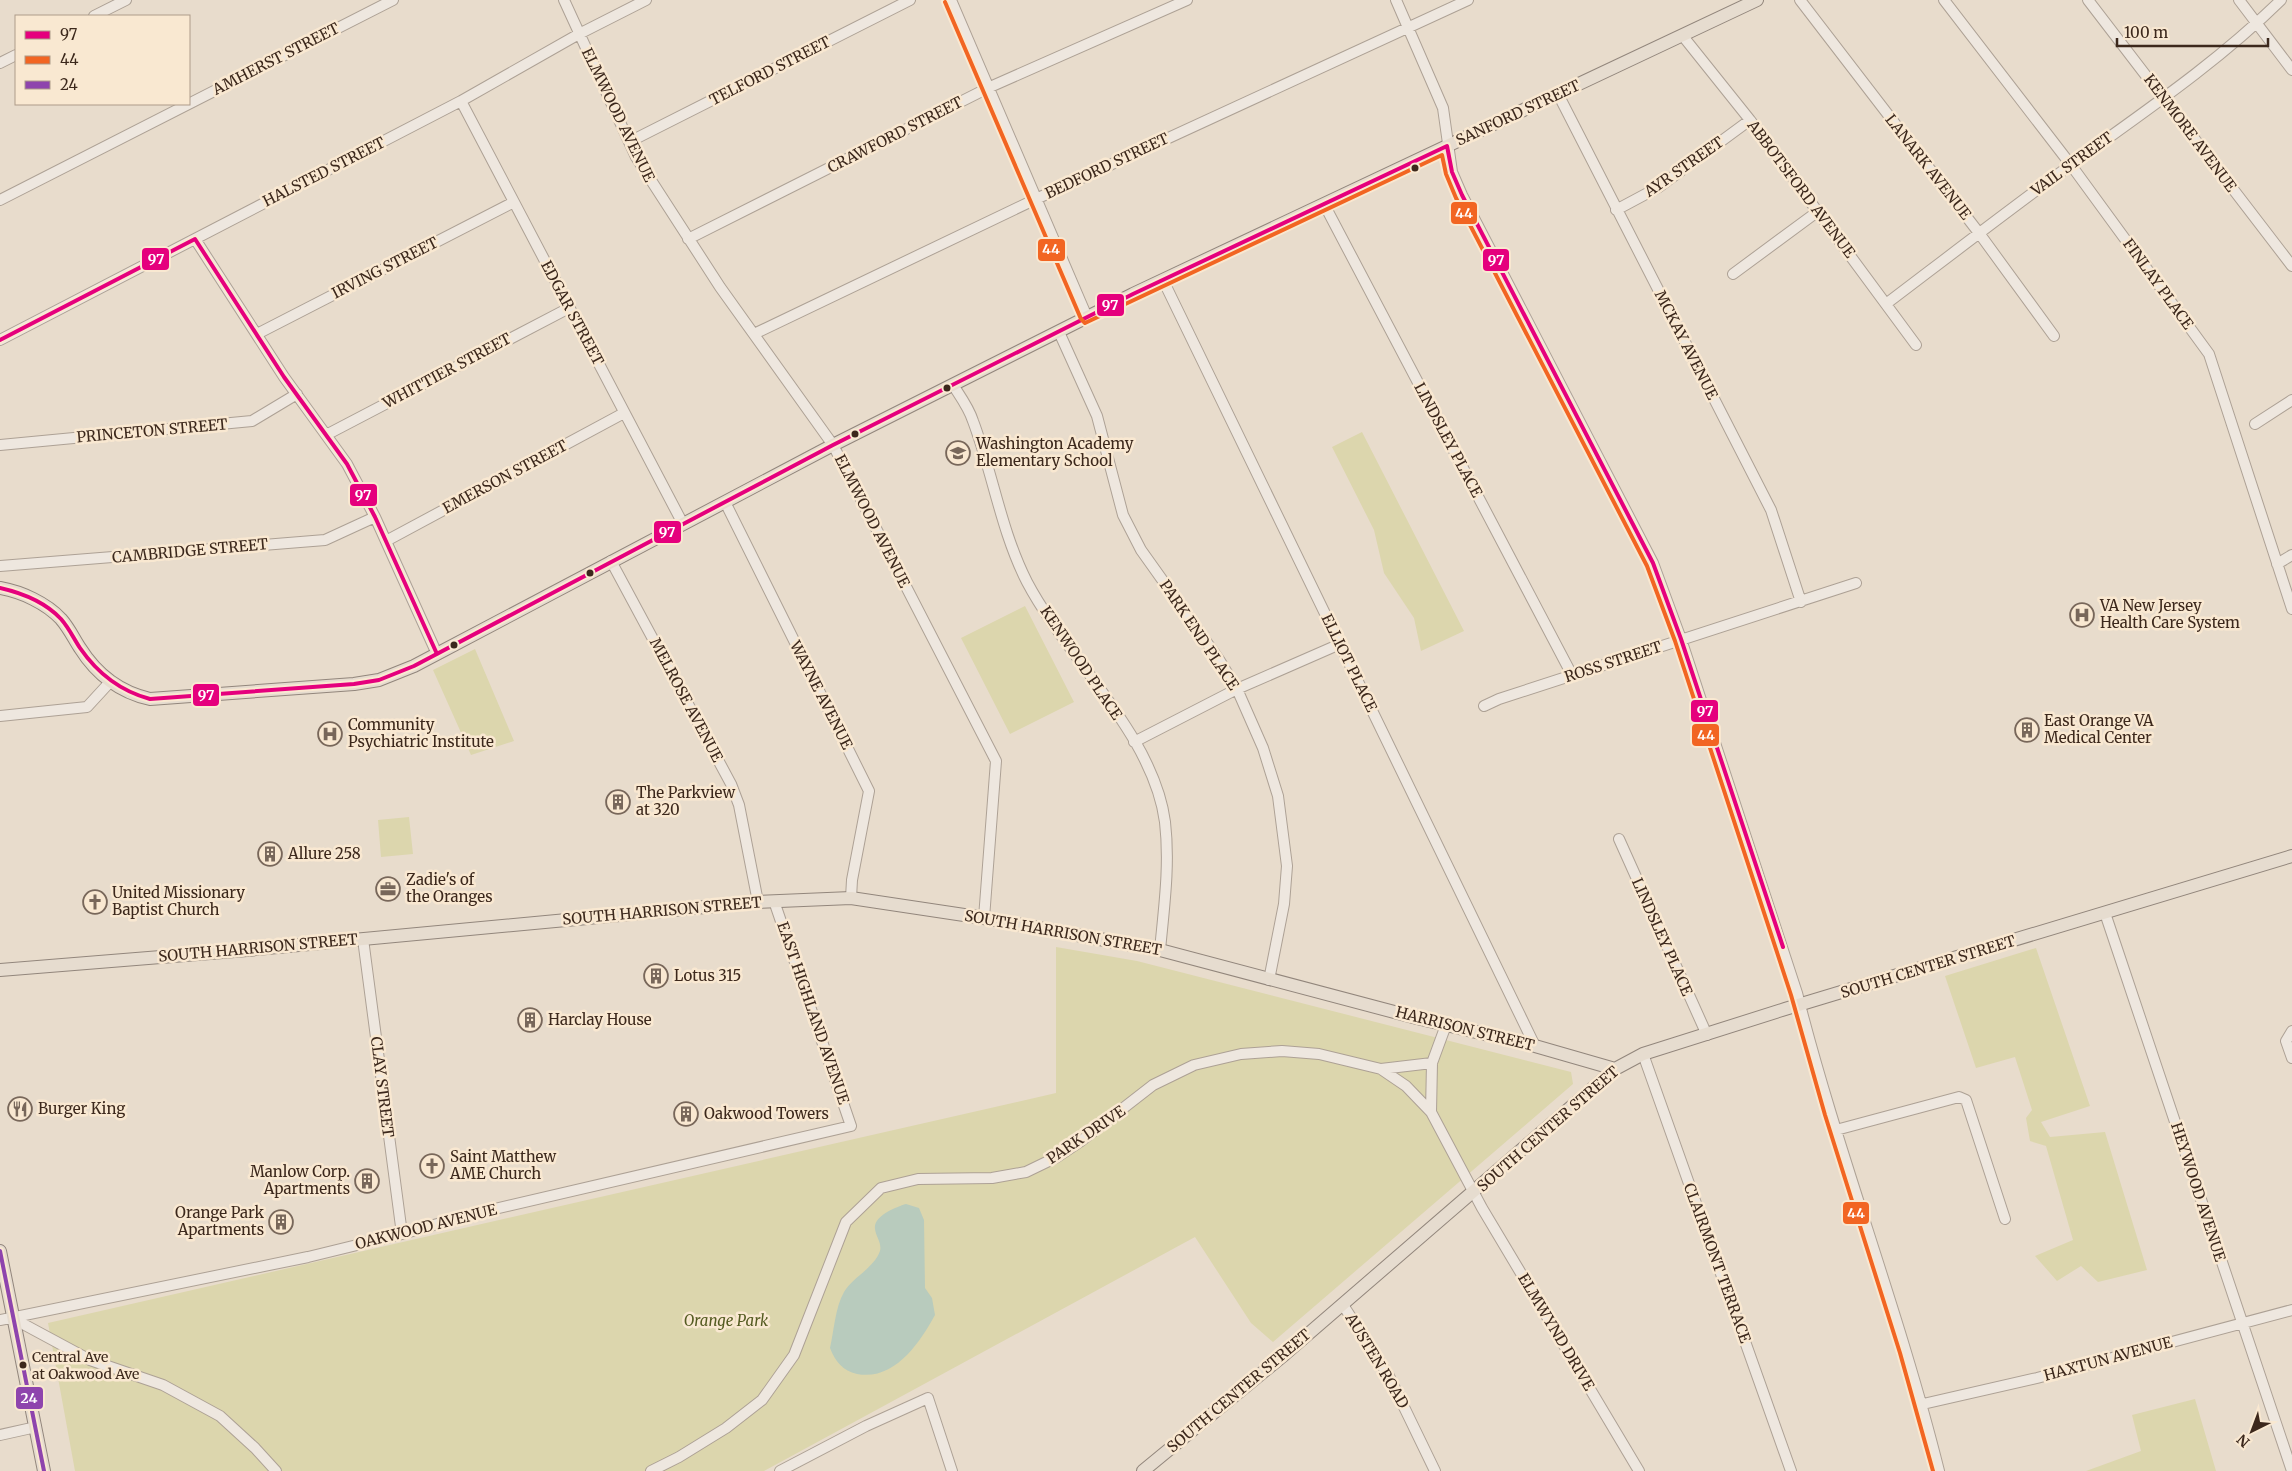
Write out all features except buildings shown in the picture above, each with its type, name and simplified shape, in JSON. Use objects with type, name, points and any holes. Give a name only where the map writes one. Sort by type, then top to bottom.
[{"type":"main road","name":"SANFORD STREET","points":[[1,587],[46,606],[62,620],[83,652],[110,682],[132,695],[150,699],[354,684],[391,676],[437,654],[833,445],[1088,317],[1757,0]]},
{"type":"main road","name":"SOUTH CENTER STREET","points":[[1143,1471],[1474,1193],[1615,1069],[1643,1054],[2292,856]]},
{"type":"main road","name":"SOUTH HARRISON STREET","points":[[0,970],[363,939],[758,902],[851,898],[984,918],[1160,950],[1315,991]]},
{"type":"main road","name":"HARRISON STREET","points":[[1315,991],[1534,1046],[1615,1069]]},
{"type":"main road","points":[[0,1252],[6,1319],[36,1427],[44,1471]]},
{"type":"street","points":[[96,15],[126,0]]},
{"type":"street","name":"AMHERST STREET","points":[[190,103],[393,0]]},
{"type":"street","name":"ELMWOOD AVENUE","points":[[564,0],[629,142],[659,194],[688,239],[833,445],[996,761],[984,918]]},
{"type":"street","name":"HALSTED STREET","points":[[0,340],[461,101],[579,34],[646,0]]},
{"type":"street","name":"TELFORD STREET","points":[[629,142],[910,0]]},
{"type":"street","points":[[951,0],[1088,317]]},
{"type":"street","name":"CRAWFORD STREET","points":[[688,239],[990,87],[1187,0]]},
{"type":"street","points":[[1396,0],[1443,108],[1452,172],[1462,195],[1653,563],[1681,639],[1800,1005],[1836,1130],[1922,1404],[1939,1471]]},
{"type":"street","name":"BEDFORD STREET","points":[[754,334],[1036,199],[1468,0]]},
{"type":"street","name":"LANARK AVENUE","points":[[1800,0],[1979,233],[2054,336]]},
{"type":"street","name":"FINLAY PLACE","points":[[1944,0],[2071,165],[2210,354],[2292,609]]},
{"type":"street","name":"KENMORE AVENUE","points":[[2088,0],[2292,266]]},
{"type":"street","points":[[2239,0],[2292,70]]},
{"type":"street","name":"VAIL STREET","points":[[1886,304],[1979,233],[2164,98],[2257,24],[2281,0]]},
{"type":"street","name":"ABBOTSFORD AVENUE","points":[[1682,35],[1750,120],[1916,345]]},
{"type":"street","points":[[0,63],[15,56]]},
{"type":"street","name":"MCKAY AVENUE","points":[[1558,94],[1771,510],[1800,602]]},
{"type":"street","name":"EDGAR STREET","points":[[461,101],[683,524]]},
{"type":"street","name":"AMHERST STREET","points":[[0,200],[187,105]]},
{"type":"street","name":"AYR STREET","points":[[1616,210],[1659,187],[1750,120]]},
{"type":"street","name":"IRVING STREET","points":[[257,334],[514,202]]},
{"type":"street","name":"LINDSLEY PLACE","points":[[1324,204],[1572,675]]},
{"type":"street","points":[[1733,274],[1817,212]]},
{"type":"street","points":[[195,239],[297,394],[347,464],[375,517],[437,654]]},
{"type":"street","name":"ELLIOT PLACE","points":[[1163,280],[1534,1046]]},
{"type":"street","name":"WHITTIER STREET","points":[[326,435],[569,308]]},
{"type":"street","name":"PARK END PLACE","points":[[1059,332],[1097,416],[1123,515],[1141,550],[1220,661],[1237,689],[1263,748],[1278,796],[1287,866],[1284,904],[1269,980]]},
{"type":"street","name":"KENWOOD PLACE","points":[[953,385],[973,419],[993,482],[1008,540],[1027,582],[1134,742],[1152,777],[1164,821],[1168,872],[1160,950]]},
{"type":"street","name":"PRINCETON STREET","points":[[0,445],[252,421],[297,394]]},
{"type":"street","points":[[2255,424],[2292,400]]},
{"type":"street","name":"EMERSON STREET","points":[[386,541],[624,413]]},
{"type":"street","name":"WAYNE AVENUE","points":[[725,502],[869,791],[852,880],[851,898]]},
{"type":"street","name":"CAMBRIDGE STREET","points":[[0,566],[325,540],[375,517]]},
{"type":"street","points":[[2278,564],[2292,555]]},
{"type":"street","name":"MELROSE AVENUE","points":[[611,561],[731,784],[739,805],[758,902]]},
{"type":"street","name":"ROSS STREET","points":[[1484,706],[1572,675],[1856,583]]},
{"type":"street","points":[[1134,742],[1237,689],[1340,644]]},
{"type":"street","points":[[0,716],[87,707],[110,682]]},
{"type":"street","name":"LINDSLEY PLACE","points":[[1619,839],[1707,1035]]},
{"type":"street","name":"EAST HIGHLAND AVENUE","points":[[774,901],[851,1126]]},
{"type":"street","name":"HEYWOOD AVENUE","points":[[2105,914],[2292,1471]]},
{"type":"street","name":"CLAY STREET","points":[[363,939],[402,1234]]},
{"type":"street","points":[[1431,1112],[1432,1063],[1446,1025]]},
{"type":"street","points":[[2290,1032],[2286,1041],[2292,1058]]},
{"type":"street","name":"PARK DRIVE","points":[[651,1471],[679,1457],[726,1428],[762,1400],[794,1355],[846,1222],[881,1188],[918,1178],[992,1178],[1026,1172],[1057,1157],[1081,1141],[1153,1086],[1194,1065],[1241,1054],[1282,1051],[1319,1054],[1381,1069],[1406,1086],[1431,1112],[1474,1193]]},
{"type":"street","name":"CLAIRMONT TERRACE","points":[[1643,1054],[1791,1471]]},
{"type":"street","points":[[1381,1069],[1432,1063]]},
{"type":"street","points":[[1836,1130],[1959,1096],[1966,1100],[2005,1219]]},
{"type":"street","name":"OAKWOOD AVENUE","points":[[6,1319],[308,1257],[469,1215],[851,1126]]},
{"type":"street","name":"ELMWYND DRIVE","points":[[1474,1193],[1639,1471]]},
{"type":"street","name":"AUSTEN ROAD","points":[[1343,1304],[1389,1376],[1435,1471]]},
{"type":"street","name":"HAXTUN AVENUE","points":[[1922,1404],[2037,1378],[2292,1310]]},
{"type":"street","points":[[6,1319],[90,1360],[163,1386],[220,1416],[255,1448],[276,1471]]},
{"type":"street","points":[[780,1471],[866,1426],[928,1398],[952,1471]]},
{"type":"street","points":[[0,1435],[36,1427]]},
{"type":"green space","points":[[1362,432],[1464,631],[1421,651],[1414,618],[1384,573],[1374,530],[1332,447]]},
{"type":"green space","points":[[1025,606],[1074,702],[1010,734],[961,638]]},
{"type":"green space","points":[[475,649],[514,741],[471,755],[433,670]]},
{"type":"green space","points":[[409,817],[413,854],[381,857],[378,820]]},
{"type":"green space","name":"Orange Park","points":[[1056,947],[1137,961],[1571,1072],[1573,1084],[1273,1342],[1251,1323],[1195,1237],[764,1471],[75,1471],[48,1323],[1056,1093]]},
{"type":"green space","points":[[2036,948],[2090,1106],[2041,1122],[2050,1137],[2105,1132],[2147,1270],[2098,1282],[2081,1266],[2057,1281],[2035,1256],[2073,1240],[2046,1146],[2030,1141],[2026,1118],[2032,1110],[2015,1057],[1976,1068],[1945,976]]},
{"type":"green space","points":[[2195,1399],[2216,1471],[2086,1471],[2141,1451],[2132,1415]]},
{"type":"shaded area","points":[[906,1204],[919,1208],[924,1220],[925,1288],[932,1298],[935,1315],[913,1348],[894,1366],[883,1372],[870,1375],[852,1373],[840,1365],[830,1348],[841,1298],[848,1287],[873,1262],[880,1251],[875,1224],[881,1216]]},
{"type":"transit line","name":"44","points":[[945,2],[1081,319],[1085,323],[1442,155],[1446,174],[1456,198],[1647,566],[1675,641],[1791,995],[1825,1115],[1900,1353],[1933,1471]]},
{"type":"transit line","name":"97","points":[[0,588],[25,596],[55,613],[64,622],[94,666],[119,686],[150,699],[354,684],[379,680],[414,666],[833,445],[1133,294],[1447,146],[1452,172],[1462,195],[1653,563],[1681,639],[1783,947]]},
{"type":"transit line","name":"97","points":[[0,340],[195,239],[284,377],[347,464],[375,517],[437,654]]},
{"type":"transit line","name":"24","points":[[0,1251],[44,1471]]},
{"type":"place","name":"Washington Academy Elementary School","points":[[958,453]]},
{"type":"place","name":"VA New Jersey Health Care System","points":[[2082,615]]},
{"type":"place","name":"East Orange VA Medical Center","points":[[2027,730]]},
{"type":"place","name":"Community Psychiatric Institute","points":[[330,734]]},
{"type":"place","name":"The Parkview at 320","points":[[618,802]]},
{"type":"place","name":"Allure 258","points":[[270,854]]},
{"type":"place","name":"Zadie's of the Oranges","points":[[388,889]]},
{"type":"place","name":"United Missionary Baptist Church","points":[[95,902]]},
{"type":"place","name":"Lotus 315","points":[[656,976]]},
{"type":"place","name":"Harclay House","points":[[530,1020]]},
{"type":"place","name":"Burger King","points":[[20,1109]]},
{"type":"place","name":"Oakwood Towers","points":[[686,1114]]},
{"type":"place","name":"Saint Matthew AME Church","points":[[432,1166]]},
{"type":"place","name":"Manlow Corp. Apartments","points":[[367,1181]]},
{"type":"place","name":"Orange Park Apartments","points":[[281,1222]]},
{"type":"place","name":"Central Ave at Oakwood Ave","points":[[23,1365]]}]
